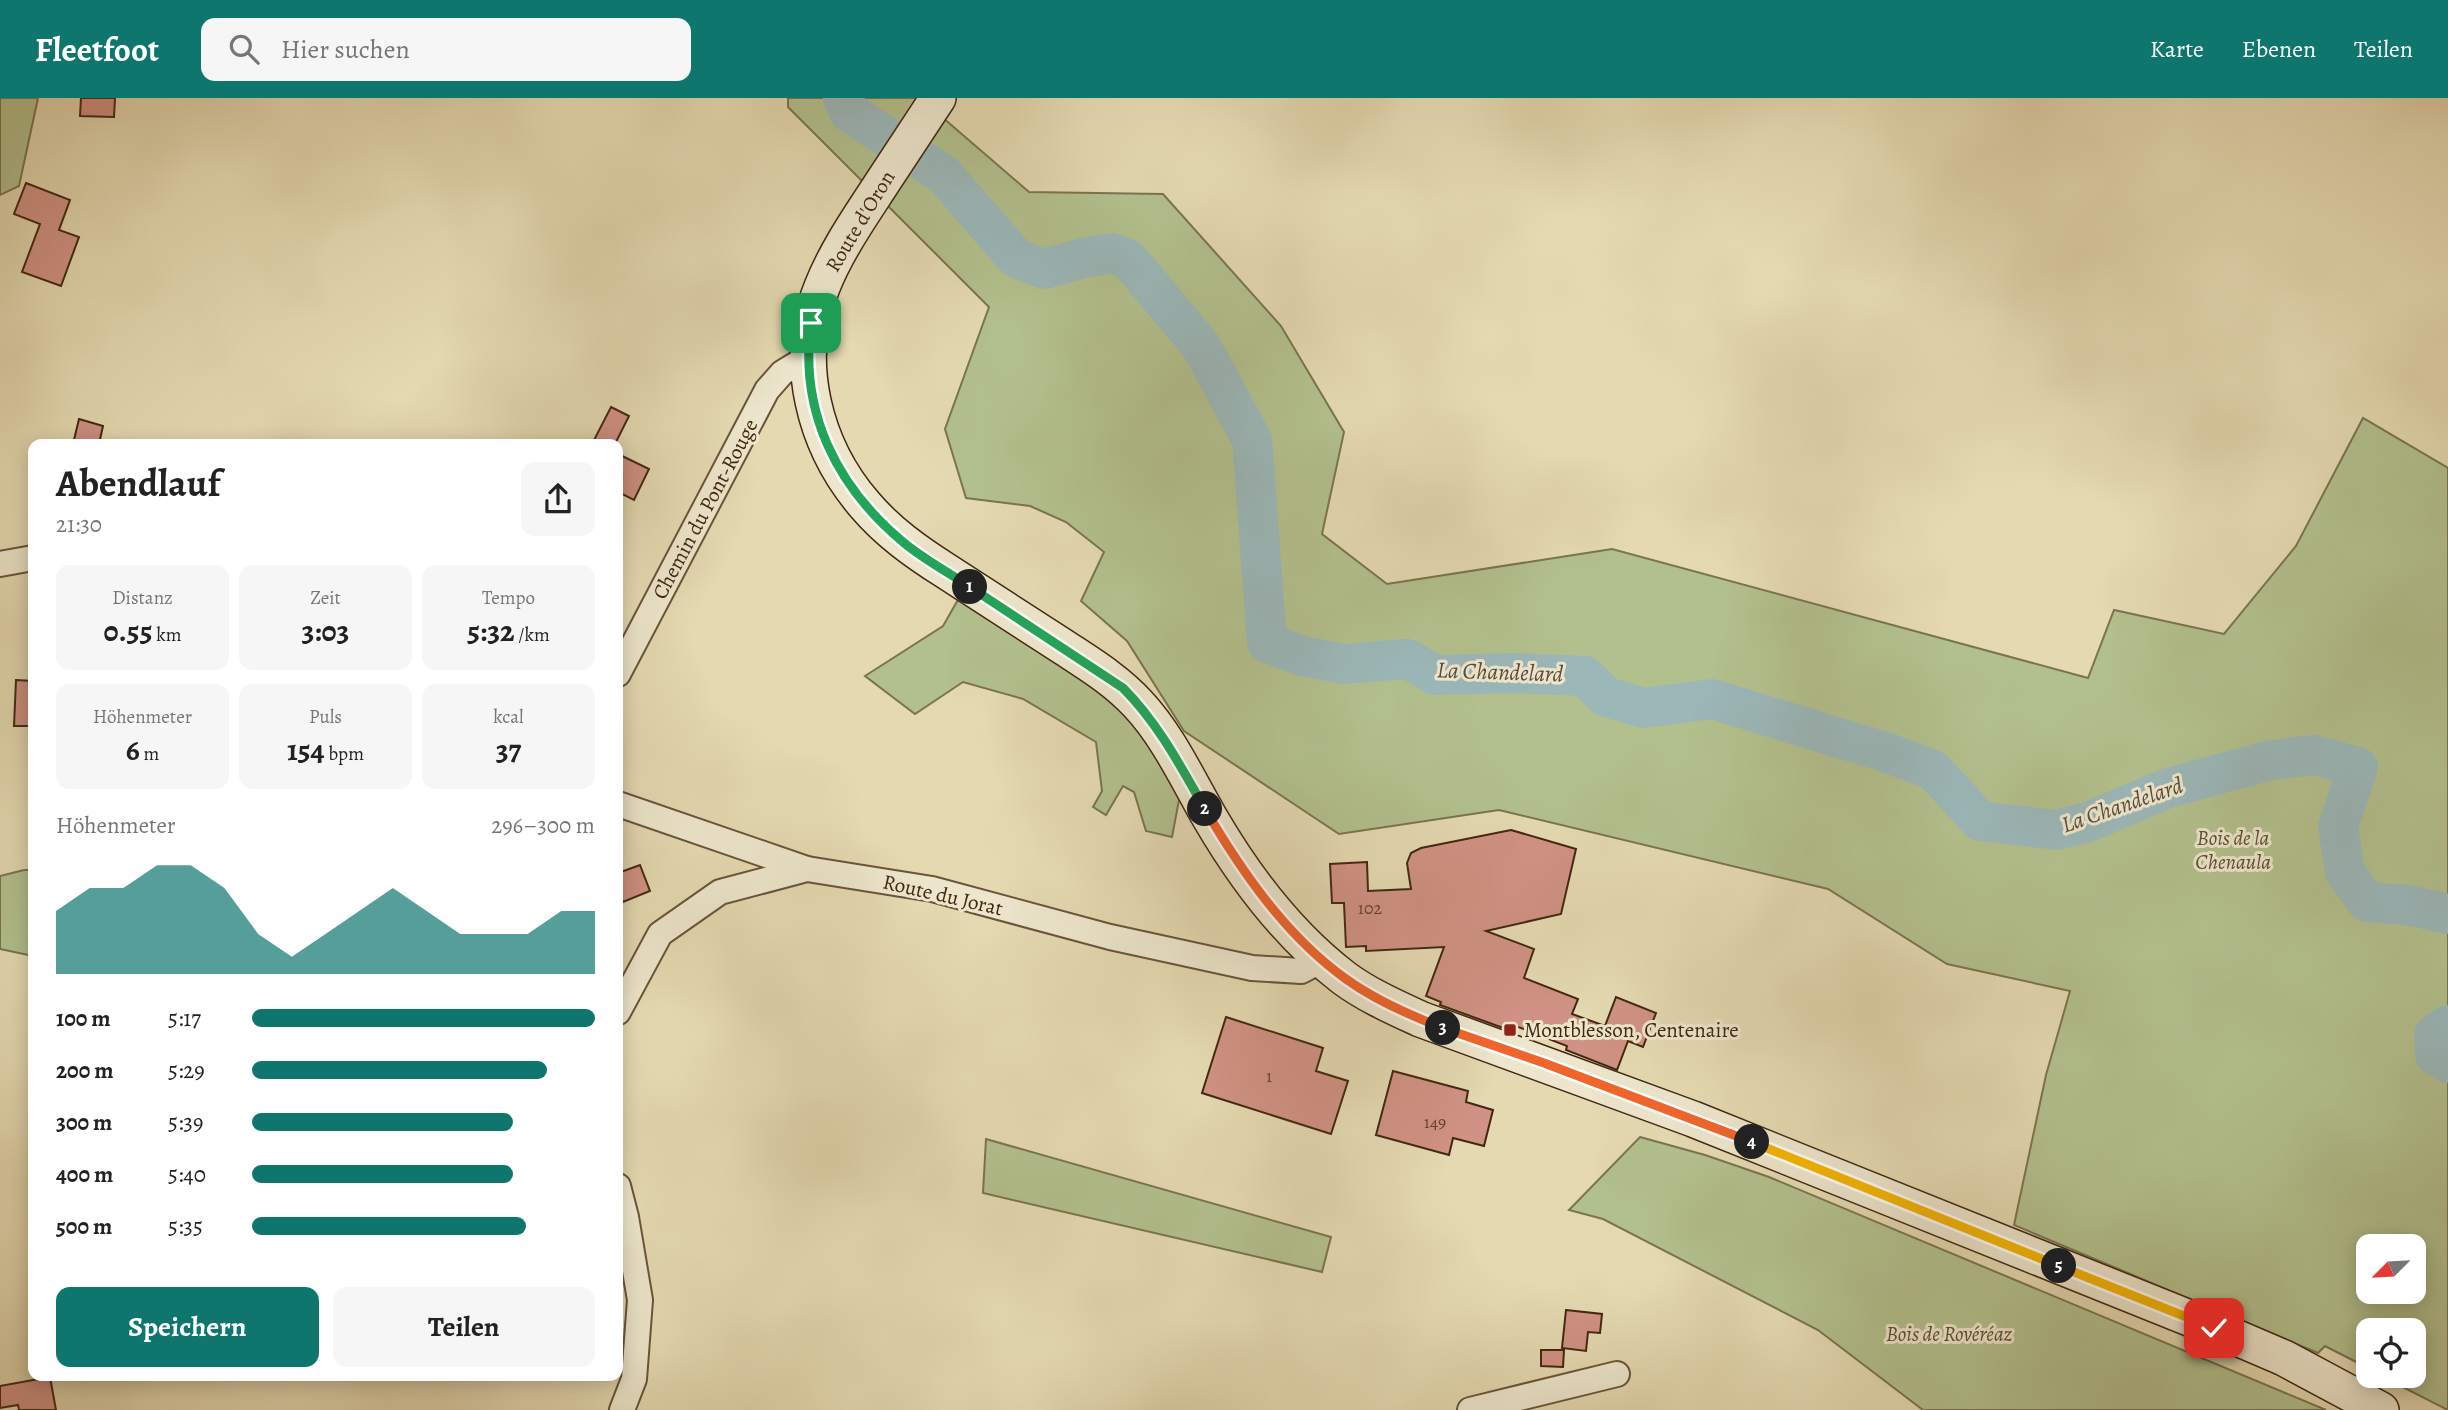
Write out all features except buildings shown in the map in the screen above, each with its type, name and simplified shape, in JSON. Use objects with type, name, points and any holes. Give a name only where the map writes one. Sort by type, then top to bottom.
[{"type":"main road","name":"Route d'Oron","points":[[933,106],[841,249],[822,287],[811,323],[808,357],[813,408],[836,464],[864,504],[905,544],[1123,688],[1140,706],[1165,741],[1238,864],[1299,938],[1322,960],[1346,980],[1420,1019],[1693,1119],[2214,1328],[2284,1359],[2381,1410]]},
{"type":"street","name":"Chemin du Pont-Rouge","points":[[623,664],[767,390],[782,373],[808,357]]},
{"type":"street","points":[[0,564],[28,559]]},
{"type":"street","points":[[623,806],[807,869]]},
{"type":"street","name":"Route du Jorat","points":[[623,1003],[660,934],[720,892],[807,869],[932,889],[1110,937],[1252,968],[1301,971],[1322,960]]},
{"type":"street","points":[[622,1410],[634,1379],[640,1300],[623,1205]]},
{"type":"street","points":[[1470,1410],[1617,1374]]},
{"type":"green space","points":[[0,98],[38,98],[19,186],[0,195]]},
{"type":"green space","points":[[788,98],[925,98],[868,187],[788,107]]},
{"type":"green space","name":"Bois de la Chenaula","points":[[942,117],[1029,192],[1163,194],[1281,326],[1344,432],[1322,534],[1387,584],[1612,549],[2088,678],[2114,610],[2224,634],[2296,546],[2363,418],[2448,468],[2448,1410],[2405,1388],[2426,1388],[2426,1318],[2356,1318],[2356,1362],[2325,1346],[2318,1353],[2014,1225],[2046,1075],[2070,991],[1947,964],[1828,889],[1499,810],[1339,834],[1184,731],[1127,641],[1081,601],[1104,552],[1066,522],[1030,506],[966,498],[945,429],[989,307],[885,203]]},
{"type":"green space","points":[[959,598],[1097,687],[1135,720],[1180,795],[1172,837],[1146,831],[1134,792],[1123,786],[1106,815],[1093,807],[1102,791],[1096,742],[1023,699],[963,682],[915,714],[865,676],[943,626]]},
{"type":"green space","points":[[28,870],[28,955],[0,949],[0,876]]},
{"type":"green space","name":"Bois de Rovéréaz","points":[[1640,1137],[1769,1177],[2326,1410],[1923,1410],[1818,1330],[1603,1219],[1569,1210]]},
{"type":"green space","points":[[986,1139],[1331,1237],[1322,1272],[983,1193]]},
{"type":"waterway","name":"La Chandelard","points":[[843,98],[849,112],[944,175],[1016,258],[1044,269],[1112,253],[1128,259],[1201,346],[1252,440],[1267,643],[1303,656],[1343,664],[1408,659],[1435,675],[1514,673],[1585,676],[1606,697],[1644,708],[1712,699],[1885,752],[1933,770],[1980,821],[2056,830],[2088,822],[2168,788],[2271,760],[2314,755],[2358,767],[2338,827],[2345,872],[2367,902],[2408,905],[2448,914]]},
{"type":"waterway","name":"La Chandelard","points":[[2448,1025],[2434,1035],[2435,1055],[2448,1063]]},
{"type":"place","name":"Montblesson, Centenaire","points":[[1510,1030]]},
{"type":"route","points":[[811,323],[808,373],[813,408],[836,464],[864,504],[905,544],[1123,688],[1140,706],[1171,749],[1238,864],[1299,938],[1346,980],[1420,1019],[1693,1119],[2214,1328]]}]
